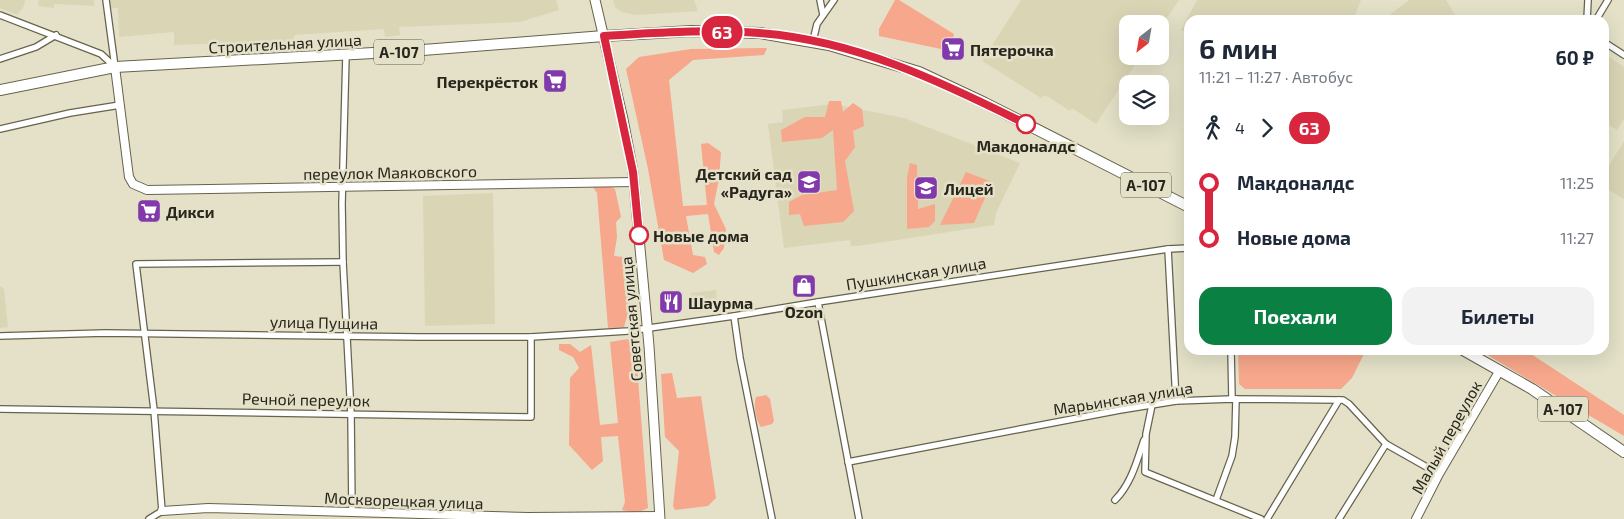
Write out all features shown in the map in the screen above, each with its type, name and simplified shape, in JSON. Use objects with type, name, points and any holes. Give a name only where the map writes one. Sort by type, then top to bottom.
[{"type":"highway","name":"А-107","points":[[604,36],[692,31],[760,33],[814,41],[867,55],[919,72],[985,103],[1184,204]]},
{"type":"highway","name":"Строительная улица","points":[[0,90],[115,67],[475,47],[604,36]]},
{"type":"highway","name":"А-107","points":[[1472,355],[1556,405],[1624,452]]},
{"type":"main road","name":"Советская улица","points":[[595,0],[623,120],[634,182],[647,329],[660,518]]},
{"type":"street","points":[[0,129],[70,113],[120,105],[106,0]]},
{"type":"street","points":[[820,0],[823,15]]},
{"type":"street","points":[[814,41],[817,24],[834,0]]},
{"type":"street","points":[[1587,15],[1588,0]]},
{"type":"street","points":[[1599,15],[1608,0]]},
{"type":"street","points":[[0,15],[56,35],[101,54],[115,67]]},
{"type":"street","points":[[0,59],[36,47],[56,35]]},
{"type":"street","points":[[1609,45],[1622,52]]},
{"type":"street","points":[[346,55],[342,187],[343,262],[351,414],[352,512]]},
{"type":"street","name":"переулок Маяковского","points":[[120,105],[129,177],[133,184],[147,190],[634,182]]},
{"type":"street","name":"Пушкинская улица","points":[[647,329],[1168,249],[1184,248]]},
{"type":"street","points":[[1168,249],[1176,402]]},
{"type":"street","points":[[162,511],[154,410],[136,264],[343,262]]},
{"type":"street","points":[[818,302],[858,519]]},
{"type":"street","points":[[734,316],[740,358],[772,519]]},
{"type":"street","name":"улица Пущина","points":[[0,336],[105,333],[531,337],[647,329]]},
{"type":"street","name":"Речной переулок","points":[[0,409],[531,417],[531,337]]},
{"type":"street","points":[[1216,500],[1234,446],[1231,355]]},
{"type":"street","name":"Малый переулок","points":[[1416,519],[1439,474],[1500,370]]},
{"type":"street","name":"Марьинская улица","points":[[848,462],[1152,405],[1234,399],[1338,400]]},
{"type":"street","points":[[1267,519],[1338,400],[1344,400],[1349,404],[1386,444],[1439,474]]},
{"type":"street","points":[[1115,500],[1123,492],[1133,473],[1146,434],[1152,405]]},
{"type":"street","points":[[1146,434],[1144,472],[1261,519]]},
{"type":"street","points":[[1339,519],[1386,444]]},
{"type":"street","name":"Москворецкая улица","points":[[149,519],[162,511],[208,508],[660,518]]},
{"type":"shaded area","points":[[0,0],[25,0],[24,6],[17,15],[0,8]]},
{"type":"shaded area","points":[[39,0],[94,0],[94,6],[54,4],[54,8],[38,6]]},
{"type":"shaded area","points":[[109,0],[556,0],[559,10],[520,22],[399,27],[400,35],[385,37],[384,29],[294,35],[294,41],[174,45],[174,32],[119,37],[118,8],[110,8]]},
{"type":"shaded area","points":[[613,0],[694,0],[698,11],[636,15],[622,12],[615,7]]},
{"type":"shaded area","points":[[895,0],[899,0],[954,34],[952,42],[941,49],[879,36],[879,29]]},
{"type":"shaded area","points":[[1021,0],[1179,0],[1169,15],[1119,15],[1119,65],[1135,65],[1128,75],[1119,75],[1119,89],[1096,124],[1072,108],[1070,111],[1045,95],[1041,98],[982,61]]},
{"type":"shaded area","points":[[1197,0],[1361,0],[1355,15],[1189,15]]},
{"type":"shaded area","points":[[1409,0],[1446,0],[1455,15],[1390,15]]},
{"type":"shaded area","points":[[767,48],[764,55],[693,60],[669,80],[683,206],[707,205],[701,144],[708,143],[721,152],[719,179],[714,204],[726,229],[724,248],[719,255],[714,252],[708,214],[686,216],[693,255],[705,257],[707,264],[693,273],[664,260],[648,169],[626,69],[639,57],[691,49]]},
{"type":"shaded area","points":[[1609,57],[1624,67],[1624,119],[1617,130],[1609,125]]},
{"type":"shaded area","points":[[829,101],[841,101],[843,112],[853,103],[862,109],[864,126],[853,131],[855,147],[845,161],[854,211],[843,222],[804,226],[800,214],[789,215],[789,202],[802,195],[837,190],[833,130],[822,138],[782,142],[781,130],[805,117],[825,117]]},
{"type":"shaded area","name":"Лицей","points":[[833,104],[904,118],[1020,163],[996,213],[994,225],[858,246],[851,246],[850,240],[784,248],[768,124],[783,122],[782,110]]},
{"type":"shaded area","points":[[1624,141],[1624,199],[1609,190],[1609,166]]},
{"type":"shaded area","points":[[910,163],[917,165],[918,209],[935,204],[935,221],[929,227],[907,229],[907,178]]},
{"type":"shaded area","points":[[966,172],[992,182],[974,223],[940,225]]},
{"type":"shaded area","points":[[605,183],[615,189],[621,217],[616,222],[617,237],[614,256],[623,257],[630,306],[624,327],[608,328],[597,193],[593,187]]},
{"type":"shaded area","points":[[493,193],[495,324],[425,326],[423,196]]},
{"type":"shaded area","points":[[0,286],[4,289],[8,327],[0,328]]},
{"type":"shaded area","points":[[716,290],[717,301],[708,302],[709,311],[693,312],[691,293]]},
{"type":"shaded area","points":[[628,339],[636,352],[648,508],[637,513],[622,510],[625,502],[618,436],[601,437],[603,461],[592,470],[569,445],[570,378],[579,368],[573,357],[559,350],[559,344],[570,344],[580,352],[591,345],[600,425],[618,423],[610,342]]},
{"type":"shaded area","points":[[1238,355],[1364,355],[1352,378],[1341,389],[1245,389],[1239,384]]},
{"type":"shaded area","points":[[1487,355],[1533,355],[1624,415],[1624,436]]},
{"type":"shaded area","points":[[672,373],[677,398],[701,396],[716,498],[708,506],[675,510],[673,506],[679,451],[665,437],[661,374]]},
{"type":"shaded area","points":[[766,395],[770,399],[774,421],[772,424],[761,427],[756,413],[755,400],[756,397]]},
{"type":"building","name":"Дикси","points":[[139,201],[158,201],[158,222],[140,222]]},
{"type":"bus line","name":"63","points":[[639,235],[633,172],[604,36],[692,31],[760,33],[814,41],[867,55],[919,72],[1026,124]]},
{"type":"place","name":"Пятерочка","points":[[953,49]]},
{"type":"place","name":"Перекрёсток","points":[[555,81]]},
{"type":"place","name":"Макдоналдс","points":[[1026,124]]},
{"type":"place","name":"Детский сад «Радуга»","points":[[809,182]]},
{"type":"place","name":"Лицей","points":[[926,188]]},
{"type":"place","name":"Дикси","points":[[149,211]]},
{"type":"place","name":"Новые дома","points":[[639,235]]},
{"type":"place","name":"Ozon","points":[[804,286]]},
{"type":"place","name":"Шаурма","points":[[671,302]]}]
